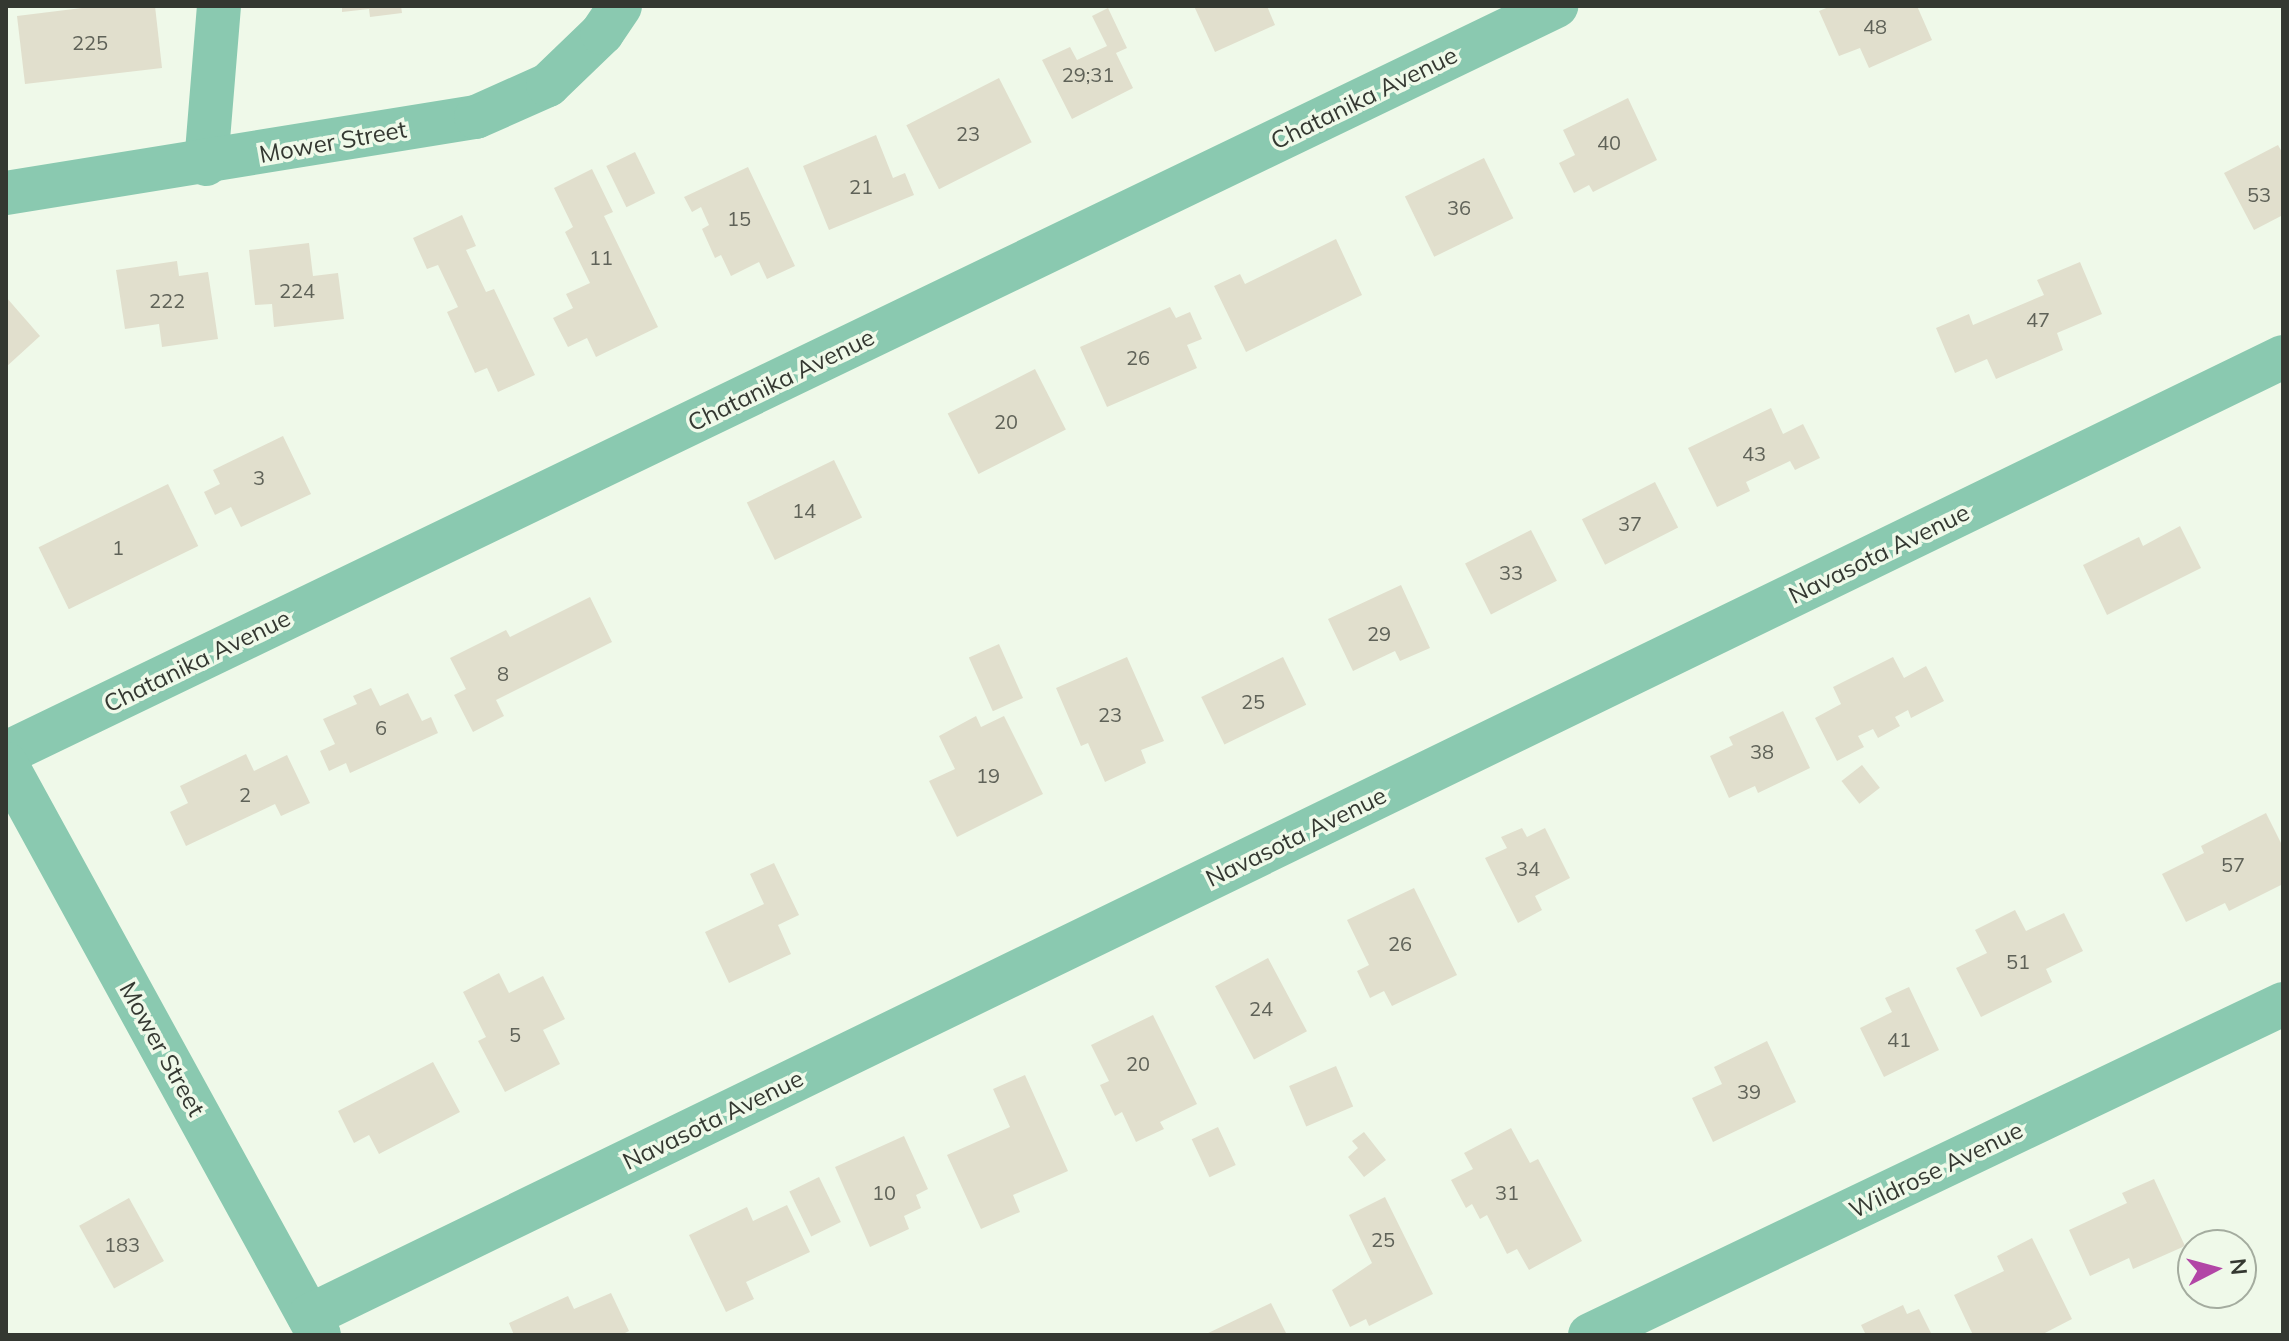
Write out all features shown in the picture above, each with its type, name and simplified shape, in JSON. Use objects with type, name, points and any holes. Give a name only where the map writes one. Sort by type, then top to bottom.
[{"type":"street","points":[[206,164],[219,6]]},
{"type":"street","name":"Mower Street","points":[[6,193],[206,164],[450,122],[500,109],[567,70],[620,6]]},
{"type":"street","name":"Chatanika Avenue","points":[[6,753],[1556,6]]},
{"type":"street","name":"Navasota Avenue","points":[[314,1326],[2283,357]]},
{"type":"street","name":"Mower Street","points":[[6,764],[314,1326]]},
{"type":"street","name":"Wildrose Avenue","points":[[1590,1335],[2283,1004]]},
{"type":"building","points":[[98,6],[155,6],[162,68],[25,84],[17,16]]},
{"type":"building","points":[[342,6],[401,6],[402,13],[370,17],[369,9],[342,12]]},
{"type":"building","points":[[1194,6],[1267,6],[1275,25],[1215,52]]},
{"type":"building","points":[[1831,6],[1917,6],[1932,40],[1869,68],[1860,48],[1839,56],[1819,11]]},
{"type":"building","points":[[1108,8],[1127,48],[1116,53],[1133,88],[1072,119],[1042,60],[1070,47],[1077,60],[1107,46],[1092,16]]},
{"type":"building","points":[[999,78],[1032,142],[939,189],[906,125]]},
{"type":"building","points":[[1628,98],[1657,160],[1593,192],[1589,185],[1574,193],[1559,163],[1575,155],[1563,130]]},
{"type":"building","points":[[876,135],[893,178],[905,173],[914,195],[829,230],[803,166]]},
{"type":"building","points":[[2278,145],[2283,154],[2283,215],[2254,230],[2224,173]]},
{"type":"building","points":[[635,152],[655,193],[626,207],[606,166]]},
{"type":"building","points":[[1484,158],[1513,218],[1434,257],[1405,197]]},
{"type":"building","points":[[748,167],[795,266],[767,279],[759,262],[731,276],[721,255],[715,258],[702,229],[709,225],[701,207],[692,212],[684,197]]},
{"type":"building","points":[[592,169],[613,212],[604,216],[658,327],[596,357],[587,338],[568,347],[553,318],[573,308],[566,294],[590,283],[565,232],[573,227],[554,188]]},
{"type":"building","points":[[462,215],[476,246],[466,250],[486,292],[494,289],[535,375],[498,392],[487,368],[475,373],[447,312],[458,307],[438,265],[427,269],[413,238]]},
{"type":"building","points":[[1336,239],[1362,295],[1246,352],[1214,286],[1240,274],[1245,284]]},
{"type":"building","points":[[309,243],[313,276],[338,273],[344,319],[274,327],[272,304],[255,305],[249,250]]},
{"type":"building","points":[[177,261],[179,276],[208,272],[218,339],[162,347],[159,324],[125,329],[116,270]]},
{"type":"building","points":[[2080,262],[2102,314],[2057,333],[2063,350],[1996,379],[1987,359],[1955,373],[1936,328],[1969,314],[1973,325],[2044,295],[2037,280]]},
{"type":"building","points":[[6,297],[40,336],[6,367]]},
{"type":"building","points":[[1170,307],[1176,318],[1190,312],[1202,339],[1187,345],[1197,368],[1107,407],[1080,347]]},
{"type":"building","points":[[1035,369],[1066,430],[979,474],[948,413]]},
{"type":"building","points":[[1771,408],[1783,434],[1803,424],[1820,458],[1795,470],[1790,461],[1746,482],[1750,491],[1717,507],[1688,448]]},
{"type":"building","points":[[283,436],[311,494],[241,527],[231,507],[215,515],[204,492],[220,484],[213,470]]},
{"type":"building","points":[[834,460],[862,518],[775,560],[747,503]]},
{"type":"building","points":[[1655,482],[1678,527],[1605,565],[1582,519]]},
{"type":"building","points":[[168,484],[198,546],[69,609],[39,547]]},
{"type":"building","points":[[2180,526],[2201,568],[2107,615],[2083,565],[2139,537],[2143,546]]},
{"type":"building","points":[[1531,530],[1557,581],[1491,614],[1465,564]]},
{"type":"building","points":[[1401,585],[1430,648],[1400,661],[1395,651],[1353,671],[1328,619]]},
{"type":"building","points":[[590,597],[612,642],[496,700],[504,716],[473,732],[454,695],[466,689],[450,658],[506,630],[510,637]]},
{"type":"building","points":[[999,644],[1023,698],[993,711],[969,657]]},
{"type":"building","points":[[1127,657],[1164,741],[1141,750],[1146,763],[1105,782],[1088,743],[1081,746],[1056,688]]},
{"type":"building","points":[[1283,657],[1306,705],[1224,745],[1201,697]]},
{"type":"building","points":[[1893,657],[1904,678],[1926,666],[1944,701],[1911,718],[1908,710],[1895,717],[1900,726],[1878,738],[1873,729],[1858,736],[1864,747],[1837,761],[1815,718],[1841,704],[1833,687]]},
{"type":"building","points":[[371,688],[380,706],[408,693],[422,721],[431,717],[438,733],[350,773],[346,763],[329,771],[320,751],[335,744],[323,719],[357,704],[353,696]]},
{"type":"building","points":[[1783,711],[1810,768],[1758,793],[1755,786],[1729,798],[1710,756],[1733,745],[1729,737]]},
{"type":"building","points":[[976,716],[981,727],[1004,716],[1043,794],[957,837],[929,781],[955,769],[939,736]]},
{"type":"building","points":[[246,754],[254,771],[287,755],[310,803],[281,816],[275,804],[186,846],[170,812],[188,803],[180,786]]},
{"type":"building","points":[[1862,765],[1880,788],[1859,804],[1842,781]]},
{"type":"building","points":[[2266,813],[2283,847],[2283,884],[2229,911],[2225,903],[2186,922],[2162,874],[2204,853],[2201,846]]},
{"type":"building","points":[[1522,828],[1527,837],[1545,828],[1570,878],[1535,896],[1542,910],[1518,923],[1485,858],[1507,848],[1501,837]]},
{"type":"building","points":[[774,863],[799,915],[778,925],[791,954],[729,983],[705,932],[764,904],[750,874]]},
{"type":"building","points":[[1414,888],[1457,975],[1392,1006],[1384,991],[1370,998],[1357,971],[1369,965],[1347,920]]},
{"type":"building","points":[[2015,910],[2026,931],[2064,913],[2083,951],[2046,969],[2052,982],[1981,1017],[1956,968],[1987,953],[1975,930]]},
{"type":"building","points":[[1268,958],[1307,1031],[1254,1059],[1215,986]]},
{"type":"building","points":[[499,973],[509,993],[543,976],[565,1019],[543,1030],[560,1064],[505,1092],[478,1041],[486,1037],[463,992]]},
{"type":"building","points":[[1909,987],[1939,1050],[1884,1077],[1860,1028],[1892,1012],[1885,998]]},
{"type":"building","points":[[1153,1015],[1197,1104],[1160,1122],[1164,1129],[1136,1142],[1122,1112],[1115,1116],[1100,1085],[1109,1081],[1091,1045]]},
{"type":"building","points":[[1767,1041],[1796,1102],[1713,1142],[1692,1098],[1722,1084],[1714,1067]]},
{"type":"building","points":[[433,1062],[460,1112],[379,1154],[369,1135],[354,1143],[338,1111]]},
{"type":"building","points":[[1336,1066],[1353,1107],[1306,1126],[1289,1086]]},
{"type":"building","points":[[1025,1075],[1068,1171],[1013,1195],[1020,1212],[981,1229],[947,1155],[1010,1127],[993,1089]]},
{"type":"building","points":[[1218,1127],[1236,1165],[1209,1177],[1192,1139]]},
{"type":"building","points":[[1511,1128],[1530,1163],[1538,1159],[1582,1241],[1529,1270],[1517,1249],[1507,1254],[1487,1215],[1480,1219],[1472,1204],[1466,1208],[1451,1180],[1473,1169],[1464,1153]]},
{"type":"building","points":[[1364,1132],[1386,1160],[1364,1177],[1348,1157],[1358,1148],[1352,1141]]},
{"type":"building","points":[[904,1136],[928,1189],[916,1195],[921,1208],[904,1216],[909,1229],[870,1247],[835,1167]]},
{"type":"building","points":[[819,1177],[841,1222],[811,1236],[789,1191]]},
{"type":"building","points":[[2154,1179],[2177,1229],[2177,1250],[2133,1269],[2129,1258],[2090,1276],[2069,1230],[2127,1203],[2122,1193]]},
{"type":"building","points":[[1385,1197],[1433,1294],[1369,1326],[1366,1319],[1350,1327],[1332,1290],[1372,1263],[1349,1215]]},
{"type":"building","points":[[129,1198],[164,1261],[114,1289],[79,1226]]},
{"type":"building","points":[[787,1205],[810,1252],[746,1282],[754,1299],[726,1312],[689,1235],[747,1207],[753,1221]]},
{"type":"building","points":[[2032,1238],[2072,1319],[2041,1335],[1973,1335],[1954,1295],[2004,1271],[1997,1256]]},
{"type":"building","points":[[611,1293],[629,1331],[621,1335],[514,1335],[509,1323],[568,1296],[574,1309]]},
{"type":"building","points":[[1271,1303],[1287,1335],[1204,1335]]},
{"type":"building","points":[[1903,1305],[1907,1314],[1919,1309],[1932,1335],[1866,1335],[1861,1325]]}]
